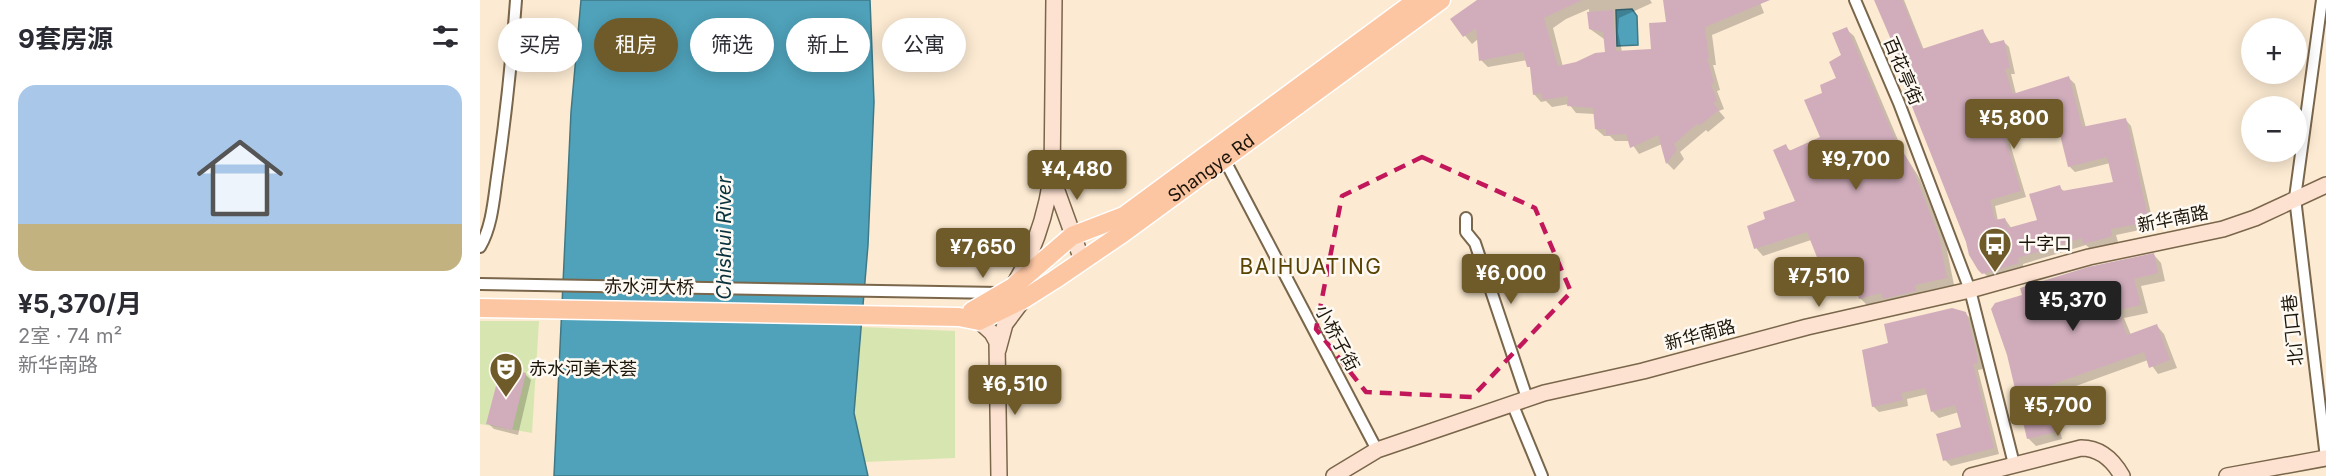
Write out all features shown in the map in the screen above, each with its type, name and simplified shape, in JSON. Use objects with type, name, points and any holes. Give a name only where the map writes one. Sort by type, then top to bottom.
[{"type":"main road","name":"Shangye Rd","points":[[959,316],[1014,293],[1082,260],[1417,0]]},
{"type":"main road","name":"Shangye Rd","points":[[979,321],[1014,293],[1072,236],[1124,216],[1220,153],[1441,0]]},
{"type":"main road","name":"赤水河大桥","points":[[480,308],[959,316]]},
{"type":"main road","points":[[959,316],[979,321]]},
{"type":"street","points":[[480,247],[489,222],[495,190],[516,0]]},
{"type":"street","points":[[998,356],[1014,293],[1046,214],[1052,177],[1054,0]]},
{"type":"street","name":"百花亭街","points":[[1855,0],[1899,103],[1970,290],[2014,464]]},
{"type":"street","name":"北门口巷","points":[[2322,0],[2295,198],[2326,458]]},
{"type":"street","name":"小桥子街","points":[[1220,153],[1377,450]]},
{"type":"street","points":[[1052,177],[1082,260]]},
{"type":"street","name":"新华南路","points":[[1334,476],[1377,450],[1520,400],[1808,327],[1970,290],[2089,257],[2223,229],[2255,218],[2326,185]]},
{"type":"street","points":[[1466,218],[1466,232],[1475,243],[1542,476]]},
{"type":"street","name":"赤水河大桥","points":[[480,284],[1014,293]]},
{"type":"street","points":[[979,321],[995,337],[998,356],[999,476]]},
{"type":"street","points":[[1971,476],[2081,448],[2091,448],[2112,462],[2122,476]]},
{"type":"street","points":[[2227,476],[2326,458]]},
{"type":"highlighted area","points":[[1422,157],[1535,208],[1571,292],[1472,397],[1366,392],[1316,329],[1342,196]]},
{"type":"green space","points":[[480,321],[539,321],[532,433],[480,424]]},
{"type":"green space","points":[[862,327],[955,331],[955,458],[865,462],[854,413]]},
{"type":"water","name":"Chishui River","points":[[581,0],[870,0],[874,102],[868,245],[854,413],[868,476],[554,476],[571,112],[575,72],[582,72],[582,18],[579,18]]},
{"type":"water","points":[[1632,9],[1637,16],[1638,45],[1617,46],[1616,10]]},
{"type":"building","points":[[1477,0],[1582,0],[1544,18],[1558,66],[1576,62],[1595,53],[1605,52],[1603,32],[1589,29],[1587,12],[1613,10],[1616,51],[1651,49],[1649,23],[1666,22],[1663,0],[1770,0],[1705,27],[1709,58],[1707,58],[1714,83],[1711,84],[1717,101],[1713,103],[1719,110],[1699,126],[1698,123],[1674,144],[1677,150],[1666,164],[1658,135],[1630,148],[1626,134],[1606,135],[1606,129],[1595,129],[1593,108],[1567,106],[1568,96],[1543,100],[1541,93],[1533,95],[1530,67],[1527,67],[1523,52],[1479,61],[1476,28],[1463,37],[1450,19]]},
{"type":"building","points":[[1874,0],[1902,0],[1922,49],[1983,29],[1988,44],[2004,40],[2010,68],[2005,69],[2013,94],[2069,76],[2082,127],[2126,118],[2149,222],[2111,229],[2112,236],[2083,244],[2082,238],[2018,258],[2019,263],[1982,274],[1969,255],[1966,242],[1905,89],[1911,86]],"holes":[[[2044,118],[2045,121],[2056,119],[2068,167],[2107,157],[2113,182],[2062,191],[2060,185],[2029,194],[2037,220],[2008,228],[2005,218],[1995,220],[1990,200],[2021,191],[2003,131],[2007,130],[2007,127]]]},
{"type":"building","points":[[1847,27],[1899,149],[1901,148],[1913,170],[1939,236],[1947,278],[1915,285],[1916,291],[1883,299],[1881,293],[1859,299],[1850,266],[1824,275],[1807,232],[1754,249],[1747,226],[1765,219],[1763,212],[1795,201],[1773,150],[1786,144],[1789,151],[1820,137],[1804,100],[1822,93],[1820,85],[1836,78],[1829,62],[1841,55],[1832,33]]},
{"type":"building","points":[[2154,253],[2158,273],[2134,279],[2141,305],[2118,310],[2127,335],[2157,324],[2170,360],[2149,368],[2144,352],[2045,387],[2055,432],[2027,439],[2007,355],[1991,309],[1995,303],[2022,295],[2020,288],[2088,267]]},
{"type":"building","points":[[1952,308],[1966,312],[1978,363],[1973,364],[1994,448],[1943,461],[1936,434],[1961,427],[1955,405],[1931,412],[1925,388],[1901,393],[1903,400],[1872,407],[1862,350],[1888,343],[1884,324]]},
{"type":"building","name":"赤水河美术荟","points":[[501,367],[526,373],[512,430],[486,424]]},
{"type":"place","name":"十字口","points":[[1995,273]]},
{"type":"place","name":"赤水河美术荟","points":[[506,398]]},
{"type":"district","name":"BAIHUATING","points":[[1311,267]]}]
